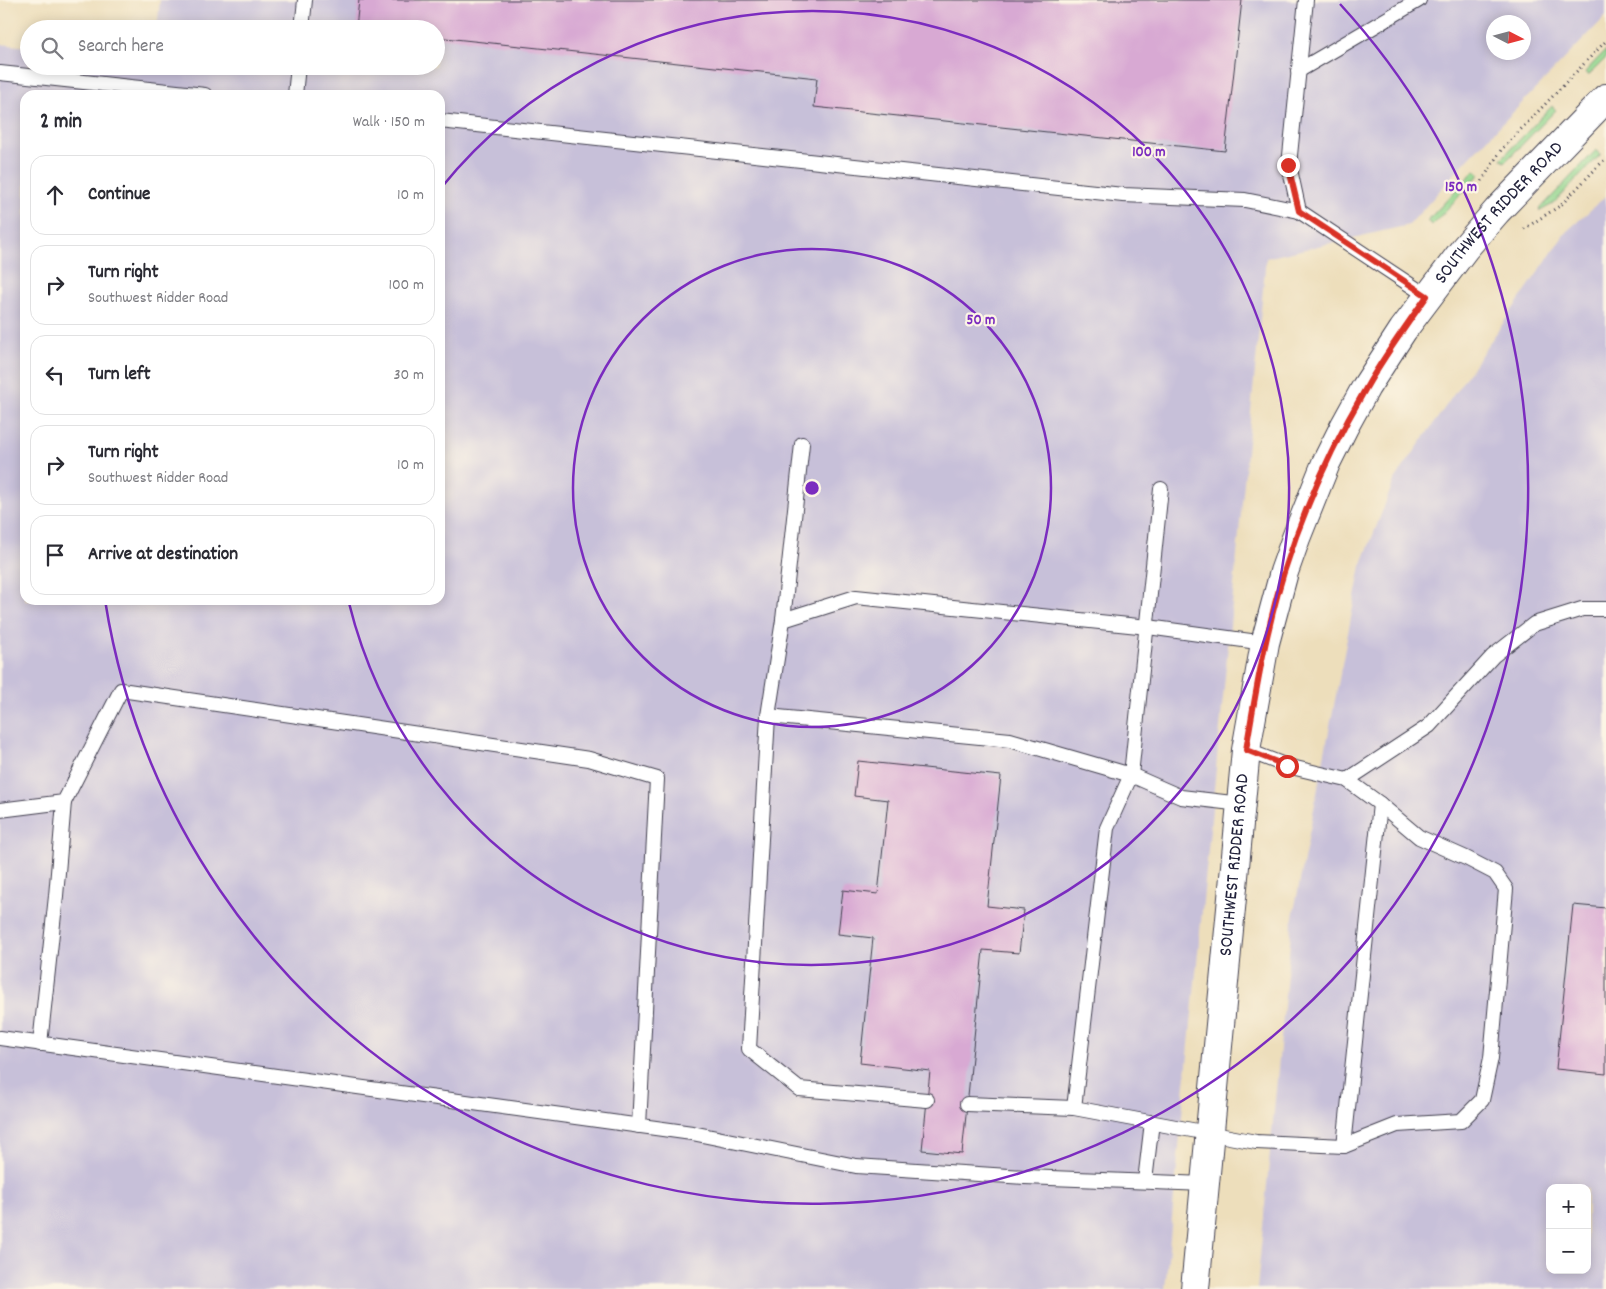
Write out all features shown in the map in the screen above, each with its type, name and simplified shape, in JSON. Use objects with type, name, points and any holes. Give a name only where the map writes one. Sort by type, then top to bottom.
[{"type":"street","name":"SOUTHWEST RIDDER ROAD","points":[[1195,1289],[1246,750],[1266,643],[1284,572],[1326,463],[1366,387],[1384,358],[1427,296],[1465,248],[1606,98]]},
{"type":"lane","points":[[303,20],[306,0]]},
{"type":"lane","points":[[1299,211],[1288,165],[1306,0]]},
{"type":"lane","points":[[1298,71],[1419,0]]},
{"type":"lane","points":[[0,73],[158,90]]},
{"type":"lane","points":[[296,90],[297,75]]},
{"type":"lane","points":[[445,122],[1123,195],[1245,200],[1299,211],[1427,296]]},
{"type":"lane","points":[[802,444],[783,620],[768,716],[749,1049],[799,1089],[927,1100]]},
{"type":"lane","points":[[1074,1108],[1107,828],[1131,775],[1161,489]]},
{"type":"lane","points":[[783,620],[856,597],[1148,627],[1266,643]]},
{"type":"lane","points":[[1347,780],[1429,726],[1493,656],[1534,624],[1582,609],[1606,609]]},
{"type":"lane","points":[[40,1044],[64,802],[121,690],[589,759],[657,779],[639,1126]]},
{"type":"lane","points":[[768,716],[1010,740],[1131,775],[1181,797],[1241,804]]},
{"type":"lane","points":[[967,1104],[1074,1108],[1256,1142],[1344,1146],[1397,1125],[1460,1121],[1482,1100],[1491,1058],[1506,889],[1495,873],[1419,837],[1380,804],[1347,780],[1287,766],[1246,750]]},
{"type":"lane","points":[[0,810],[64,802]]},
{"type":"lane","points":[[1344,1146],[1380,804]]},
{"type":"lane","points":[[0,1038],[692,1133],[856,1166],[1025,1178],[1206,1184]]},
{"type":"lane","points":[[1145,1182],[1152,1122]]},
{"type":"shaded area","points":[[160,0],[1606,0],[1606,16],[1466,161],[1409,225],[1266,258],[1165,1289],[0,1289],[0,44],[20,46],[20,75],[445,75],[445,20],[158,20]]},
{"type":"shaded area","points":[[1606,196],[1606,1289],[1257,1289],[1292,922],[1361,566],[1394,481],[1566,232]]},
{"type":"green space","points":[[1606,50],[1606,58],[1588,76],[1585,72]]},
{"type":"green space","points":[[1552,106],[1556,110],[1505,162],[1501,159]]},
{"type":"green space","points":[[1596,150],[1601,154],[1553,204],[1540,211],[1539,210]]},
{"type":"green space","points":[[1475,170],[1480,174],[1432,225],[1427,221]]},
{"type":"building","points":[[359,0],[1242,0],[1225,151],[814,107],[817,78],[445,38],[445,20],[357,20]]},
{"type":"building","points":[[858,761],[1001,776],[987,906],[1024,910],[1019,953],[983,950],[962,1154],[922,1150],[930,1071],[860,1063],[873,938],[838,934],[843,890],[878,894],[888,800],[854,796]]},
{"type":"building","points":[[1573,905],[1606,908],[1606,1074],[1556,1069]]},
{"type":"route","points":[[1287,766],[1246,750],[1257,684],[1284,572],[1326,463],[1344,427],[1384,358],[1427,296],[1299,211],[1288,165]]}]
